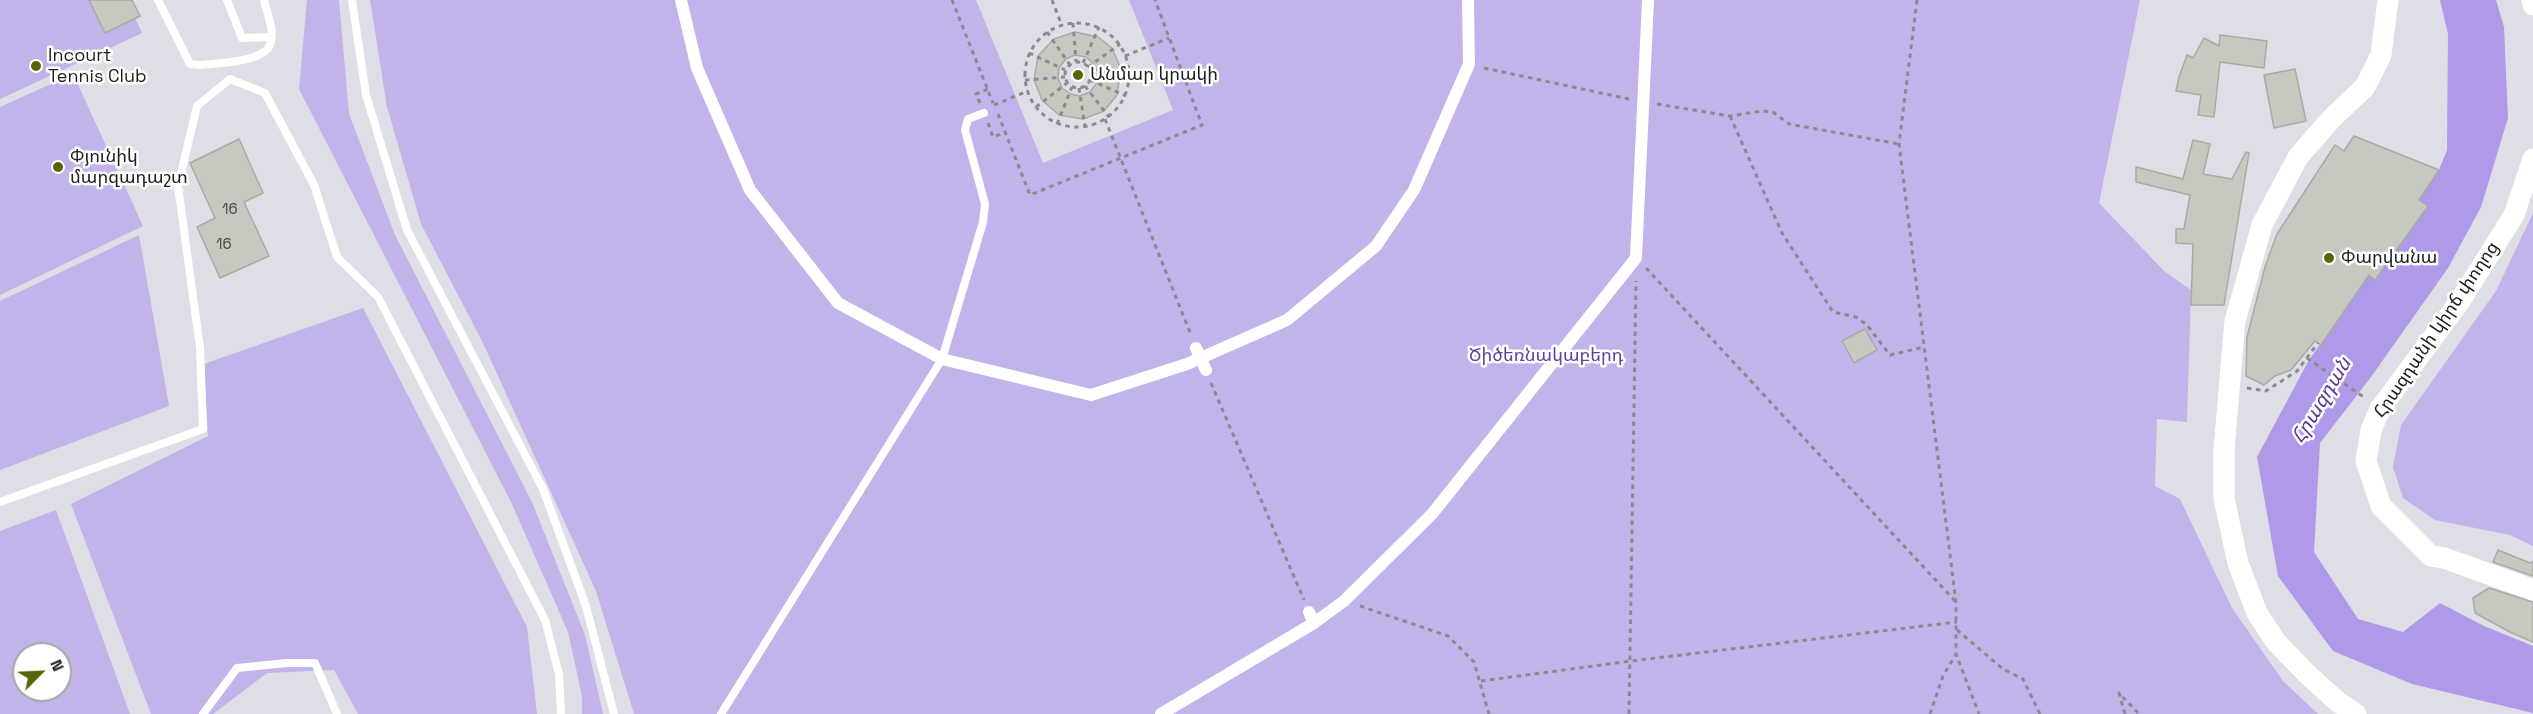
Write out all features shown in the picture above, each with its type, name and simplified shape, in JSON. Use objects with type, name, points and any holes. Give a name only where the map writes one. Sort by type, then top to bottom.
[{"type":"street","points":[[681,0],[698,68],[750,190],[838,303],[942,359],[1091,395],[1201,359],[1287,320],[1376,246],[1414,190],[1469,64],[1468,0]]},
{"type":"street","points":[[1161,714],[1311,617],[1344,601],[1432,514],[1636,258],[1648,0]]},
{"type":"street","points":[[2356,714],[2338,702],[2308,675],[2276,642],[2257,613],[2238,563],[2224,499],[2224,449],[2235,321],[2262,225],[2298,157],[2332,118],[2365,87],[2381,55],[2388,0]]},
{"type":"street","points":[[2532,0],[2533,4]]},
{"type":"street","name":"Հրազդանի կիրճ փողոց","points":[[2533,159],[2514,215],[2460,301],[2380,409],[2371,430],[2366,461],[2380,506],[2431,556],[2444,558],[2533,590]]},
{"type":"lane","points":[[158,0],[190,64],[198,65],[263,55],[269,49],[271,37],[264,0]]},
{"type":"lane","points":[[228,0],[242,38],[271,37]]},
{"type":"lane","points":[[352,0],[366,95],[407,230],[543,489],[586,606],[614,714]]},
{"type":"lane","points":[[0,502],[202,429],[200,348],[178,186],[198,106],[230,79],[265,93],[314,185],[337,257],[378,297],[546,621],[559,674],[561,714]]},
{"type":"lane","points":[[721,714],[942,359],[983,222],[985,204],[965,130],[968,119],[984,113]]},
{"type":"lane","points":[[203,714],[237,668],[287,663],[315,663],[337,714]]},
{"type":"path","points":[[952,0],[1030,195],[1202,125],[1155,0]]},
{"type":"path","points":[[1052,0],[1062,26]]},
{"type":"path","points":[[1917,0],[1899,144],[1956,603],[1956,654],[1979,714]]},
{"type":"path","points":[[1073,22],[1076,62]]},
{"type":"path","points":[[1073,22],[1099,27],[1120,45],[1130,70],[1126,96],[1107,118],[1084,127],[1057,124],[1036,107],[1025,80],[1029,53],[1047,32],[1062,26],[1073,22]]},
{"type":"path","points":[[1083,63],[1099,27]]},
{"type":"path","points":[[1047,32],[1070,65]]},
{"type":"path","points":[[1125,56],[1169,38]]},
{"type":"path","points":[[1088,67],[1120,45]]},
{"type":"path","points":[[1029,53],[1065,70]]},
{"type":"path","points":[[1076,62],[1083,63],[1091,74],[1090,80],[1086,86],[1072,87],[1067,83],[1065,70],[1076,62]]},
{"type":"path","points":[[1469,64],[1645,103],[1730,116],[1762,111],[1773,112],[1789,124],[1899,144]]},
{"type":"path","points":[[1091,74],[1130,70]]},
{"type":"path","points":[[1025,80],[1065,77]]},
{"type":"path","points":[[1090,80],[1126,96]]},
{"type":"path","points":[[1036,107],[1067,83]]},
{"type":"path","points":[[1086,86],[1107,118],[1201,359],[1311,617]]},
{"type":"path","points":[[1057,124],[1072,87]]},
{"type":"path","points":[[1079,88],[1084,127]]},
{"type":"path","points":[[994,105],[1029,90]]},
{"type":"path","points":[[984,113],[993,137],[1005,132]]},
{"type":"path","points":[[1730,116],[1782,233],[1833,312],[1856,317],[1867,325],[1890,355],[1924,347]]},
{"type":"path","points":[[1636,258],[1956,603]]},
{"type":"path","points":[[1629,714],[1636,258]]},
{"type":"path","points":[[2243,387],[2266,391],[2297,371],[2318,343]]},
{"type":"path","points":[[2307,358],[2357,393]]},
{"type":"path","points":[[1344,601],[1448,636],[1474,662],[1490,714]]},
{"type":"path","points":[[1481,681],[1957,622]]},
{"type":"path","points":[[1957,630],[2003,669],[2023,679],[2040,714]]},
{"type":"path","points":[[1930,714],[1943,676],[1956,654]]},
{"type":"path","points":[[2126,714],[2119,693],[2139,714]]},
{"type":"green space","name":"Incourt Tennis Club","points":[[0,0],[127,0],[142,33],[0,99]]},
{"type":"green space","points":[[307,0],[339,0],[349,114],[395,235],[532,502],[585,635],[603,714],[582,714],[582,696],[568,632],[512,504],[299,89]]},
{"type":"green space","name":"Ծիծեռնակաբերդ","points":[[370,0],[976,0],[1043,163],[1173,110],[1129,0],[2140,0],[2099,203],[2164,271],[2191,290],[2187,422],[2157,419],[2155,486],[2180,499],[2232,608],[2283,681],[2318,714],[634,714],[596,591],[483,343],[421,224],[387,107]]},
{"type":"green space","name":"Փյունիկ մարզադաշտ","points":[[73,74],[143,226],[0,295],[0,107]]},
{"type":"green space","points":[[2533,213],[2533,546],[2510,535],[2435,520],[2403,498],[2393,467],[2401,425],[2496,291]]},
{"type":"green space","points":[[139,235],[169,406],[0,470],[0,301]]},
{"type":"green space","points":[[363,308],[527,627],[537,714],[358,714],[334,670],[267,673],[213,714],[151,714],[71,504],[208,436],[204,364]]},
{"type":"green space","points":[[56,510],[130,714],[0,714],[0,531]]},
{"type":"water","name":"Հրազդան","points":[[2440,0],[2496,0],[2504,27],[2508,118],[2481,207],[2448,268],[2371,377],[2320,443],[2314,552],[2358,619],[2403,632],[2440,603],[2484,626],[2533,646],[2533,713],[2412,684],[2333,651],[2278,576],[2257,457],[2309,360],[2369,275],[2374,279],[2419,200],[2439,170],[2447,150],[2448,34]]},
{"type":"building","points":[[89,0],[132,0],[140,16],[105,33]]},
{"type":"building","points":[[1075,32],[1098,37],[1112,48],[1121,69],[1117,95],[1104,111],[1083,119],[1059,115],[1042,100],[1034,80],[1038,56],[1054,39]],"holes":[[[1075,55],[1086,57],[1094,64],[1098,73],[1096,84],[1090,92],[1080,96],[1071,94],[1062,88],[1058,78],[1059,68],[1066,59]]]},
{"type":"building","points":[[2220,35],[2267,41],[2264,68],[2220,62],[2214,117],[2198,115],[2201,95],[2176,91],[2179,77],[2187,55],[2193,58],[2204,38],[2219,46]]},
{"type":"building","points":[[2295,69],[2306,121],[2274,128],[2264,75]]},
{"type":"building","name":"Փարվանա","points":[[2354,136],[2439,170],[2419,200],[2428,206],[2375,280],[2369,275],[2321,345],[2315,341],[2291,370],[2275,376],[2264,385],[2246,376],[2247,337],[2265,267],[2277,234],[2335,145],[2344,151]]},
{"type":"building","points":[[239,139],[263,193],[244,202],[269,256],[220,278],[197,227],[215,218],[190,163]]},
{"type":"building","points":[[2193,140],[2210,144],[2203,174],[2232,179],[2246,152],[2249,153],[2224,305],[2191,305],[2193,244],[2176,243],[2176,229],[2184,229],[2190,195],[2136,182],[2136,167],[2183,179]]},
{"type":"building","points":[[1865,329],[1877,350],[1854,363],[1842,341]]},
{"type":"building","points":[[2498,550],[2530,563],[2533,561],[2533,576],[2493,562]]},
{"type":"building","points":[[2489,588],[2533,602],[2533,642],[2475,613],[2473,598]]},
{"type":"place","name":"Incourt Tennis Club","points":[[36,66]]},
{"type":"place","name":"Անմար կրակի","points":[[1078,75]]},
{"type":"place","name":"Փյունիկ մարզադաշտ","points":[[58,167]]},
{"type":"place","name":"Փարվանա","points":[[2329,258]]}]
